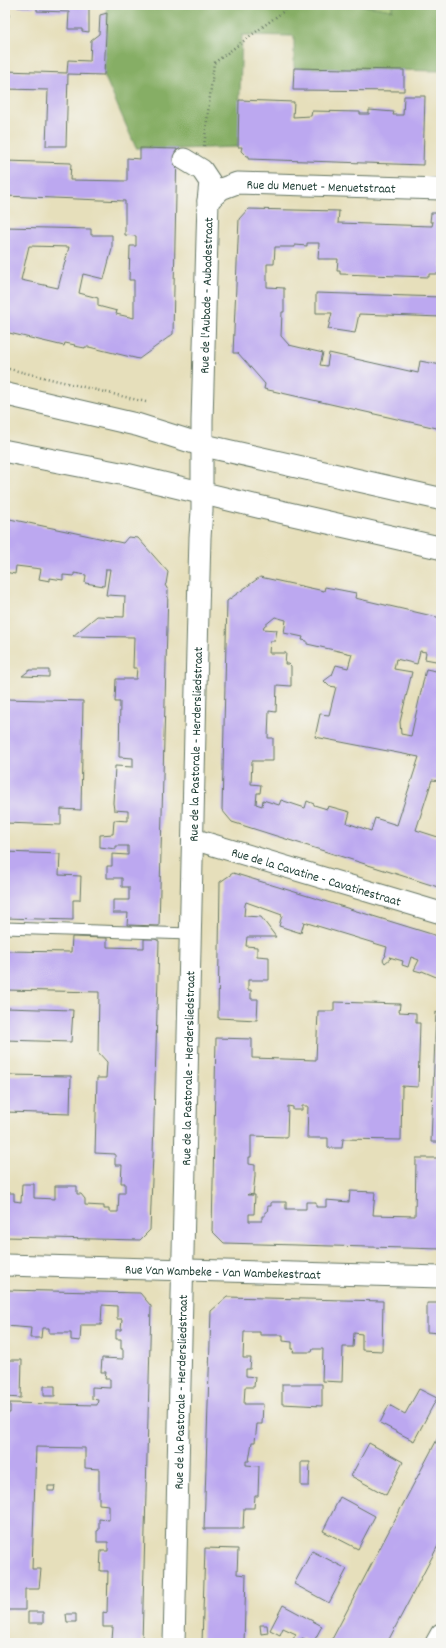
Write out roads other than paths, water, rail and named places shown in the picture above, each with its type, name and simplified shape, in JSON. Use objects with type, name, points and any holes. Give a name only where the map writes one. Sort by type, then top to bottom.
[{"type":"main road","points":[[5,394],[138,425],[202,445],[441,499]]},
{"type":"main road","points":[[5,450],[128,475],[202,494],[441,548]]},
{"type":"street","name":"Rue de l'Aubade - Aubadestraat","points":[[184,158],[202,170],[210,182],[208,201],[202,494]]},
{"type":"street","name":"Rue du Menuet - Menuetstraat","points":[[208,201],[221,189],[237,183],[441,189]]},
{"type":"street","name":"Rue de la Pastorale - Herdersliedstraat","points":[[174,1643],[181,1270],[202,494]]},
{"type":"street","name":"Rue de la Cavatine - Cavatinestraat","points":[[193,839],[441,913]]},
{"type":"street","name":"Rue Van Wambeke - Van Wambekestraat","points":[[5,1265],[441,1277]]},
{"type":"street","points":[[436,1643],[441,1634]]},
{"type":"lane","points":[[5,928],[190,934]]}]
